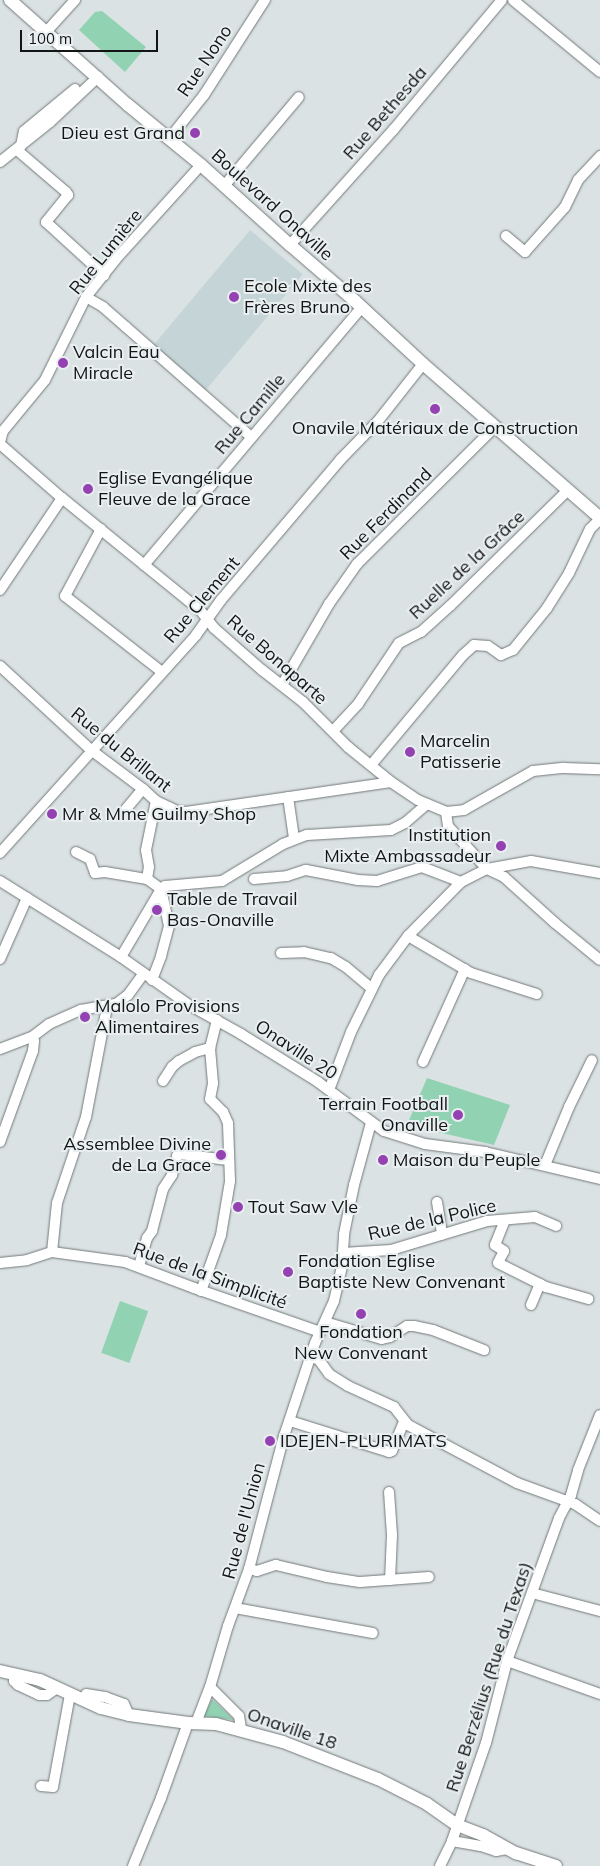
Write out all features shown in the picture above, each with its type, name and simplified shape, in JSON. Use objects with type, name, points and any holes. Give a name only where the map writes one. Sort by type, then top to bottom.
[{"type":"street","name":"Boulevard Onaville","points":[[10,0],[201,165],[494,427],[600,518]]},
{"type":"street","points":[[47,31],[75,0]]},
{"type":"street","name":"Rue Nono","points":[[169,139],[204,94],[265,0]]},
{"type":"street","name":"Rue Bethesda","points":[[290,245],[394,129],[502,0]]},
{"type":"street","points":[[513,0],[600,72]]},
{"type":"street","points":[[0,162],[54,119],[95,75]]},
{"type":"street","points":[[224,186],[299,97]]},
{"type":"street","points":[[19,148],[68,195],[46,222],[104,275]]},
{"type":"street","points":[[506,236],[525,252],[565,207],[578,180],[600,156]]},
{"type":"street","name":"Rue Lumière","points":[[0,443],[3,431],[46,380],[86,297],[201,165]]},
{"type":"street","points":[[86,297],[108,312],[251,437]]},
{"type":"street","name":"Rue Camille","points":[[144,565],[362,307]]},
{"type":"street","name":"Rue Clement","points":[[0,853],[208,620],[221,600],[283,526],[340,460],[378,420],[424,364]]},
{"type":"street","name":"Rue Ferdinand","points":[[282,685],[329,604],[357,564],[494,427]]},
{"type":"street","name":"Rue Bonaparte","points":[[0,443],[62,498],[200,610],[214,628],[282,685],[391,782],[427,804],[446,812]]},
{"type":"street","name":"Ruelle de la Grâce","points":[[333,731],[358,704],[399,643],[421,632],[450,606],[567,491]]},
{"type":"street","points":[[0,590],[62,498]]},
{"type":"street","points":[[371,765],[463,655],[474,645],[488,646],[501,654],[513,650],[547,608],[569,573],[590,529],[600,518]]},
{"type":"street","points":[[101,529],[65,596],[117,634],[162,672]]},
{"type":"street","name":"Rue du Brillant","points":[[0,666],[91,750],[156,801],[168,808],[186,812],[391,782]]},
{"type":"street","points":[[600,769],[564,768],[533,771],[464,810],[446,812],[448,826],[487,869],[504,877],[600,960]]},
{"type":"street","points":[[126,809],[143,789]]},
{"type":"street","points":[[288,797],[294,838]]},
{"type":"street","points":[[147,879],[149,867],[146,850],[156,801]]},
{"type":"street","points":[[121,957],[161,889],[173,884],[222,881],[294,838],[320,833],[391,830],[405,824],[427,804]]},
{"type":"street","points":[[0,1049],[32,1037],[49,1024],[88,1007],[107,1007],[128,995],[147,977],[161,956],[169,926],[161,889],[147,879],[113,873],[95,873],[90,859],[76,852]]},
{"type":"street","points":[[329,1090],[351,1032],[371,988],[408,936],[462,882],[487,869],[510,863],[543,862],[600,872]]},
{"type":"street","points":[[254,879],[287,876],[306,870],[358,880],[377,881],[422,867],[462,882]]},
{"type":"street","name":"Onaville 20","points":[[0,881],[121,957],[147,977],[329,1090],[371,1123],[384,1130],[425,1144],[485,1152],[600,1179]]},
{"type":"street","points":[[0,960],[27,898]]},
{"type":"street","points":[[408,936],[481,977],[537,994]]},
{"type":"street","points":[[281,953],[304,952],[331,958],[346,966],[371,988]]},
{"type":"street","points":[[423,1062],[465,969]]},
{"type":"street","points":[[52,1252],[58,1203],[86,1117],[107,1007]]},
{"type":"street","points":[[201,1291],[221,1235],[230,1181],[228,1123],[223,1112],[210,1099],[213,1076],[210,1048],[217,1020]]},
{"type":"street","points":[[0,1142],[33,1051],[34,1041],[32,1037]]},
{"type":"street","points":[[163,1082],[178,1061],[195,1052],[210,1048]]},
{"type":"street","points":[[545,1166],[569,1107],[592,1060]]},
{"type":"street","name":"Rue de l'Union","points":[[133,1866],[192,1723],[210,1687],[249,1569],[268,1490],[320,1332],[334,1301],[343,1253],[344,1234],[354,1185],[371,1123]]},
{"type":"street","points":[[139,1266],[147,1238],[152,1232],[163,1189],[172,1175],[177,1156],[180,1154],[228,1160]]},
{"type":"street","points":[[437,1202],[442,1235]]},
{"type":"street","name":"Rue de la Police","points":[[343,1253],[386,1251],[487,1221],[536,1217],[556,1226]]},
{"type":"street","points":[[505,1220],[495,1245],[504,1251],[498,1263],[540,1284],[588,1299]]},
{"type":"street","name":"Rue de la Simplicité","points":[[0,1263],[27,1260],[52,1252],[73,1253],[139,1266],[201,1291],[320,1332]]},
{"type":"street","points":[[531,1305],[540,1284]]},
{"type":"street","points":[[325,1322],[382,1339],[390,1337],[407,1326],[414,1326],[434,1330],[484,1350]]},
{"type":"street","points":[[312,1357],[319,1360],[329,1374],[348,1386],[394,1406],[404,1422],[517,1483],[568,1501],[600,1521]]},
{"type":"street","name":"Rue Berzélius (Rue du Texas)","points":[[440,1866],[452,1841],[486,1743],[508,1661],[532,1593],[559,1518],[596,1438],[600,1415]]},
{"type":"street","points":[[290,1421],[389,1452],[392,1451],[404,1422]]},
{"type":"street","points":[[389,1492],[392,1535],[390,1580]]},
{"type":"street","points":[[249,1569],[256,1571],[276,1565],[344,1580],[375,1582],[429,1577]]},
{"type":"street","points":[[532,1593],[600,1611]]},
{"type":"street","points":[[235,1608],[373,1633]]},
{"type":"street","points":[[508,1661],[600,1694]]},
{"type":"street","name":"Onaville 18","points":[[4,1675],[40,1680],[101,1708],[129,1715],[241,1729],[283,1742],[378,1779],[427,1804],[457,1825],[483,1835],[507,1849],[556,1866]]},
{"type":"street","points":[[210,1687],[239,1716],[241,1729]]},
{"type":"street","points":[[41,1786],[52,1787],[70,1694]]},
{"type":"street","points":[[86,1694],[106,1697],[124,1704],[129,1715]]},
{"type":"street","points":[[452,1841],[482,1846],[496,1851],[507,1849]]},
{"type":"shaded area","points":[[250,230],[303,274],[205,391],[152,346]]},
{"type":"green space","points":[[102,11],[146,47],[125,72],[79,30],[95,12]]},
{"type":"green space","name":"Terrain Football Onaville","points":[[427,1078],[510,1105],[494,1145],[407,1125]]},
{"type":"green space","points":[[120,1301],[148,1311],[129,1363],[101,1353]]},
{"type":"green space","points":[[212,1699],[234,1720],[204,1716]]},
{"type":"place","name":"Dieu est Grand","points":[[195,133]]},
{"type":"place","name":"Ecole Mixte des Frères Bruno","points":[[234,297]]},
{"type":"place","name":"Valcin Eau Miracle","points":[[63,363]]},
{"type":"place","name":"Onavile Matériaux de Construction","points":[[435,409]]},
{"type":"place","name":"Eglise Evangélique Fleuve de la Grace","points":[[88,489]]},
{"type":"place","name":"Marcelin Patisserie","points":[[410,752]]},
{"type":"place","name":"Mr & Mme Guilmy Shop","points":[[52,814]]},
{"type":"place","name":"Institution Mixte Ambassadeur","points":[[501,846]]},
{"type":"place","name":"Table de Travail Bas-Onaville","points":[[157,910]]},
{"type":"place","name":"Malolo Provisions Alimentaires","points":[[85,1017]]},
{"type":"place","name":"Terrain Football Onaville","points":[[458,1115]]},
{"type":"place","name":"Assemblee Divine de La Grace","points":[[221,1155]]},
{"type":"place","name":"Maison du Peuple","points":[[383,1160]]},
{"type":"place","name":"Tout Saw Vle","points":[[238,1207]]},
{"type":"place","name":"Fondation Eglise Baptiste New Convenant","points":[[288,1272]]},
{"type":"place","name":"Fondation New Convenant","points":[[361,1314]]},
{"type":"place","name":"IDEJEN-PLURIMATS","points":[[270,1441]]}]
